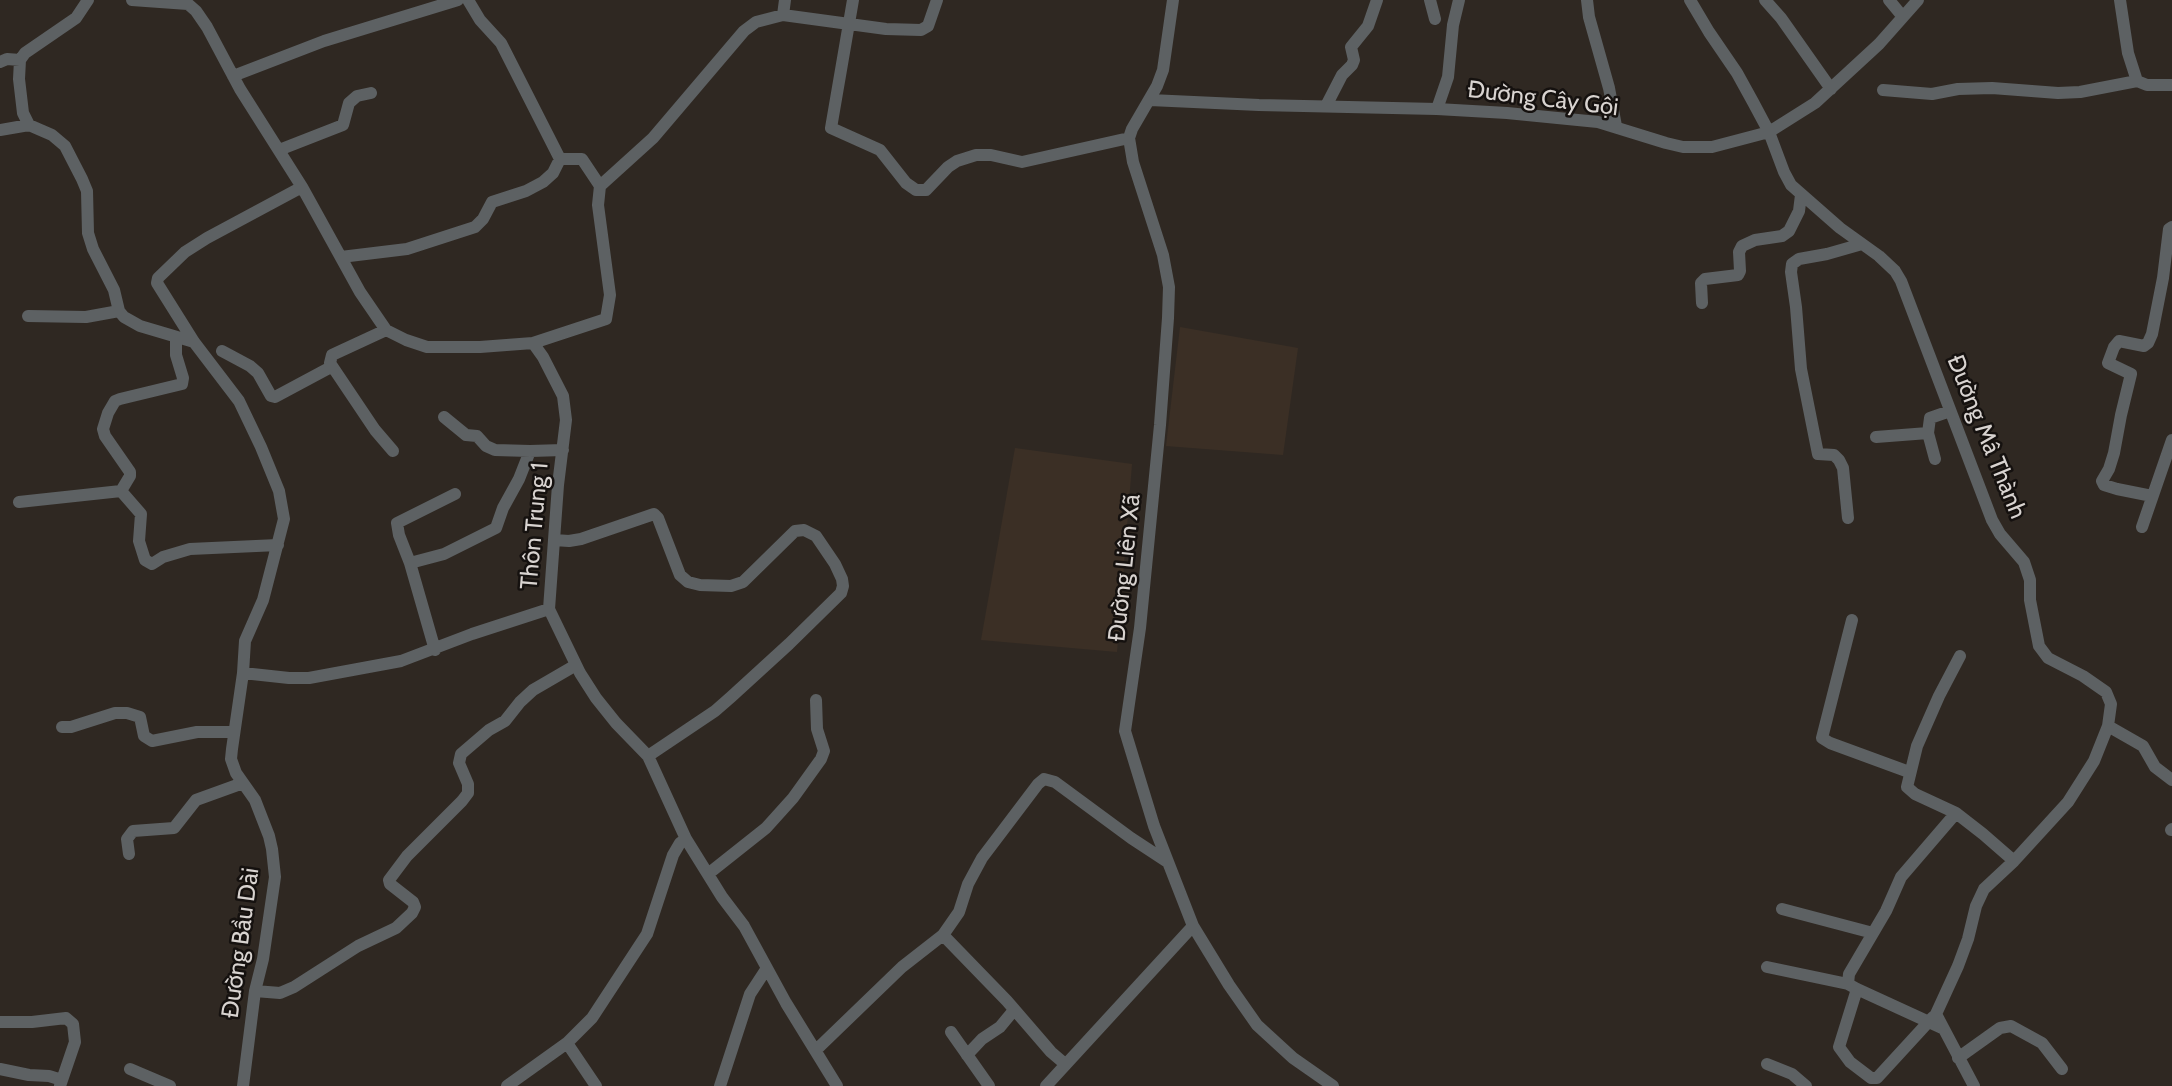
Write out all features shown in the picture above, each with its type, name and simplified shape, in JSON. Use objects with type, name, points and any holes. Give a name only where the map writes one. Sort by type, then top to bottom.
[{"type":"street","points":[[29,125],[23,113],[20,60],[25,53],[76,18],[88,0]]},
{"type":"street","points":[[132,0],[188,2],[196,11],[302,187],[367,303],[386,330],[406,340],[427,347],[533,343],[606,319],[610,295],[598,205],[600,186],[582,159],[560,159]]},
{"type":"street","points":[[233,76],[324,41],[458,0]]},
{"type":"street","points":[[468,0],[501,43],[560,159]]},
{"type":"street","points":[[783,15],[785,0]]},
{"type":"street","points":[[853,0],[831,128],[880,150],[906,183],[916,190],[926,190],[948,167],[976,155],[991,155],[1022,162],[1129,138],[1163,70],[1173,0]]},
{"type":"street","points":[[600,186],[653,138],[744,31],[755,22],[783,15],[886,29],[921,30],[928,26],[937,0]]},
{"type":"street","points":[[1326,106],[1342,75],[1352,65],[1354,60],[1351,47],[1368,26],[1377,0]]},
{"type":"street","points":[[1430,0],[1435,19]]},
{"type":"street","points":[[1437,109],[1448,77],[1453,25],[1459,0]]},
{"type":"street","points":[[1587,0],[1616,126]]},
{"type":"street","name":"Đường Mâ Thành","points":[[1690,0],[1737,73],[1769,132],[1791,185],[1888,265],[1901,281],[1992,520],[2000,534],[2024,562],[2030,580],[2032,611],[2039,646],[2048,658],[2083,676],[2106,692],[2111,704],[2108,726],[2094,761],[2068,802],[2014,861],[1984,888],[1936,1021]]},
{"type":"street","points":[[1765,0],[1832,89]]},
{"type":"street","points":[[1889,0],[1903,17]]},
{"type":"street","name":"Đường Cây Gội","points":[[1150,100],[1437,109],[1560,118],[1598,122],[1666,143],[1697,148],[1732,144],[1769,132],[1815,103],[1880,44],[1918,0]]},
{"type":"street","points":[[2120,0],[2128,53],[2137,81]]},
{"type":"street","points":[[0,62],[20,60]]},
{"type":"street","points":[[1883,90],[1932,94],[1982,88],[2058,93],[2080,92],[2137,81],[2147,85],[2172,85]]},
{"type":"street","points":[[279,150],[343,125],[349,103],[357,96],[371,93]]},
{"type":"street","points":[[0,130],[29,125],[58,139],[65,146],[87,191],[88,233],[114,290],[119,311],[124,317],[141,326],[194,342]]},
{"type":"street","name":"Đường Liên Xã","points":[[1129,138],[1133,162],[1163,255],[1169,287],[1160,425],[1140,628],[1125,731],[1166,861],[1193,926],[1257,1025],[1293,1058],[1333,1086]]},
{"type":"street","points":[[341,257],[407,249],[475,227],[483,219],[492,202],[526,191],[543,182],[553,173],[560,159]]},
{"type":"street","name":"Đường Bầu Dài","points":[[243,1086],[255,990],[275,877],[272,849],[264,823],[251,792],[236,773],[231,759],[246,634],[263,600],[284,519],[282,503],[261,447],[239,401],[194,342],[157,286],[158,278],[185,252],[302,187]]},
{"type":"street","points":[[1702,303],[1701,283],[1705,279],[1738,275],[1739,252],[1742,246],[1755,240],[1782,236],[1789,231],[1798,211],[1801,195]]},
{"type":"street","points":[[2152,496],[2117,489],[2104,485],[2102,481],[2109,470],[2114,453],[2131,374],[2108,363],[2119,341],[2144,346],[2148,343],[2163,278],[2169,229],[2172,227]]},
{"type":"street","points":[[1848,518],[1843,468],[1834,455],[1818,454],[1801,369],[1791,272],[1792,264],[1799,259],[1862,244]]},
{"type":"street","points":[[28,317],[86,317],[119,311]]},
{"type":"street","points":[[386,330],[332,355],[331,367],[393,451]]},
{"type":"street","points":[[121,491],[130,472],[105,436],[103,429],[108,413],[115,401],[125,396],[162,391],[182,384],[183,378],[176,355],[176,337]]},
{"type":"street","name":"Thôn Trung 1","points":[[533,343],[563,396],[566,420],[549,609],[576,665],[596,698],[648,756],[686,839],[722,897],[744,926],[786,1003],[837,1086]]},
{"type":"street","points":[[222,351],[250,366],[258,373],[271,396],[275,397],[331,367]]},
{"type":"street","points":[[1935,458],[1928,433],[1930,418],[1950,411]]},
{"type":"street","points":[[444,417],[466,435],[477,436],[486,446],[495,450],[564,450]]},
{"type":"street","points":[[1876,437],[1928,433]]},
{"type":"street","points":[[2142,527],[2172,440]]},
{"type":"street","points":[[410,564],[444,554],[496,528],[530,451]]},
{"type":"street","points":[[19,502],[121,491]]},
{"type":"street","points":[[121,491],[141,514],[140,545],[148,563],[152,564],[163,557],[190,549],[278,545]]},
{"type":"street","points":[[435,650],[397,523],[455,494]]},
{"type":"street","points":[[554,540],[569,541],[581,538],[654,514],[658,518],[680,575],[688,582],[700,585],[731,586],[743,582],[795,531],[804,530],[816,536],[842,579],[841,593],[779,653],[715,711],[648,756]]},
{"type":"street","points":[[243,673],[309,678],[401,661],[549,609]]},
{"type":"street","points":[[1853,620],[1822,738],[1909,772]]},
{"type":"street","points":[[1960,656],[1917,747],[1907,787],[1915,794],[1956,813],[2014,861]]},
{"type":"street","points":[[255,990],[279,993],[294,987],[358,946],[390,932],[412,913],[415,907],[413,902],[390,884],[389,880],[407,856],[468,793],[459,763],[461,754],[489,730],[505,721],[533,691],[576,665]]},
{"type":"street","points":[[708,874],[766,828],[793,798],[821,759],[824,751],[817,729],[816,700]]},
{"type":"street","points":[[62,727],[71,727],[115,713],[127,713],[140,717],[144,736],[152,741],[197,732],[234,732]]},
{"type":"street","points":[[2108,726],[2143,746],[2155,766],[2172,780]]},
{"type":"street","points":[[816,1050],[902,967],[943,936],[959,912],[968,884],[982,858],[1044,779],[1055,782],[1166,861]]},
{"type":"street","points":[[129,854],[127,839],[133,831],[174,828],[196,800],[243,783]]},
{"type":"street","points":[[1936,1021],[1877,1077],[1871,1078],[1850,1062],[1839,1047],[1852,987],[1849,974],[1902,877],[1956,813]]},
{"type":"street","points":[[508,1086],[567,1043],[592,1018],[650,926],[673,855],[680,843],[686,839]]},
{"type":"street","points":[[1782,909],[1873,933]]},
{"type":"street","points":[[1046,1086],[1193,926]]},
{"type":"street","points":[[943,936],[1065,1064]]},
{"type":"street","points":[[1767,967],[1852,987],[1936,1021],[1974,1086]]},
{"type":"street","points":[[720,1086],[750,995],[767,968]]},
{"type":"street","points":[[967,1055],[982,1038],[1000,1027],[1014,1010]]},
{"type":"street","points":[[0,1022],[66,1018],[73,1024],[75,1042],[61,1083],[49,1076],[0,1069]]},
{"type":"street","points":[[1958,1058],[2000,1028],[2011,1026],[2042,1043],[2062,1069]]},
{"type":"street","points":[[951,1032],[989,1086]]},
{"type":"street","points":[[567,1043],[596,1086]]},
{"type":"street","points":[[1767,1064],[1792,1074],[1806,1086]]},
{"type":"street","points":[[131,1069],[170,1086]]},
{"type":"shaded area","points":[[1180,327],[1298,348],[1283,455],[1166,446]]},
{"type":"shaded area","points":[[1015,448],[1132,464],[1117,652],[981,640]]}]
